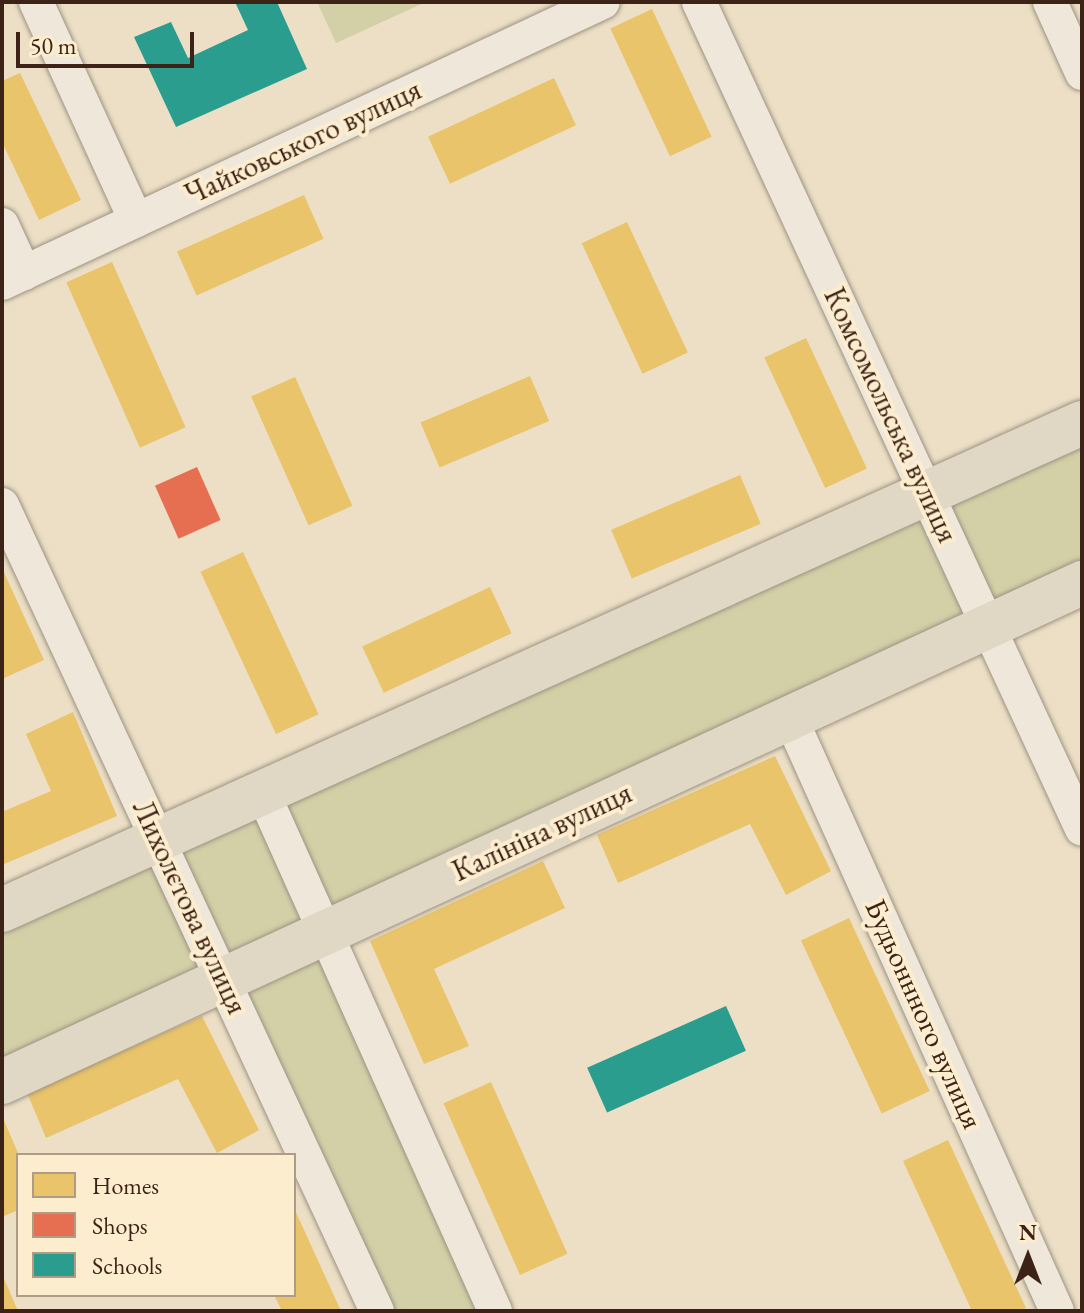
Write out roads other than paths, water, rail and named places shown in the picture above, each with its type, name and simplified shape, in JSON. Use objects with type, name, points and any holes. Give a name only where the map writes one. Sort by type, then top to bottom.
[{"type":"main road","points":[[2,910],[1082,423]]},
{"type":"main road","name":"Калініна вулиця","points":[[2,1082],[1082,583]]},
{"type":"street","points":[[36,2],[136,220]]},
{"type":"street","name":"Чайковського вулиця","points":[[13,278],[603,2]]},
{"type":"street","name":"Комсомольська вулиця","points":[[699,2],[1082,829]]},
{"type":"street","points":[[1050,2],[1082,73]]},
{"type":"street","points":[[2,225],[13,278]]},
{"type":"street","name":"Лихолєтова вулиця","points":[[2,505],[377,1311]]},
{"type":"street","name":"Будьоннного вулиця","points":[[790,717],[1057,1311]]},
{"type":"street","points":[[262,791],[495,1311]]}]
